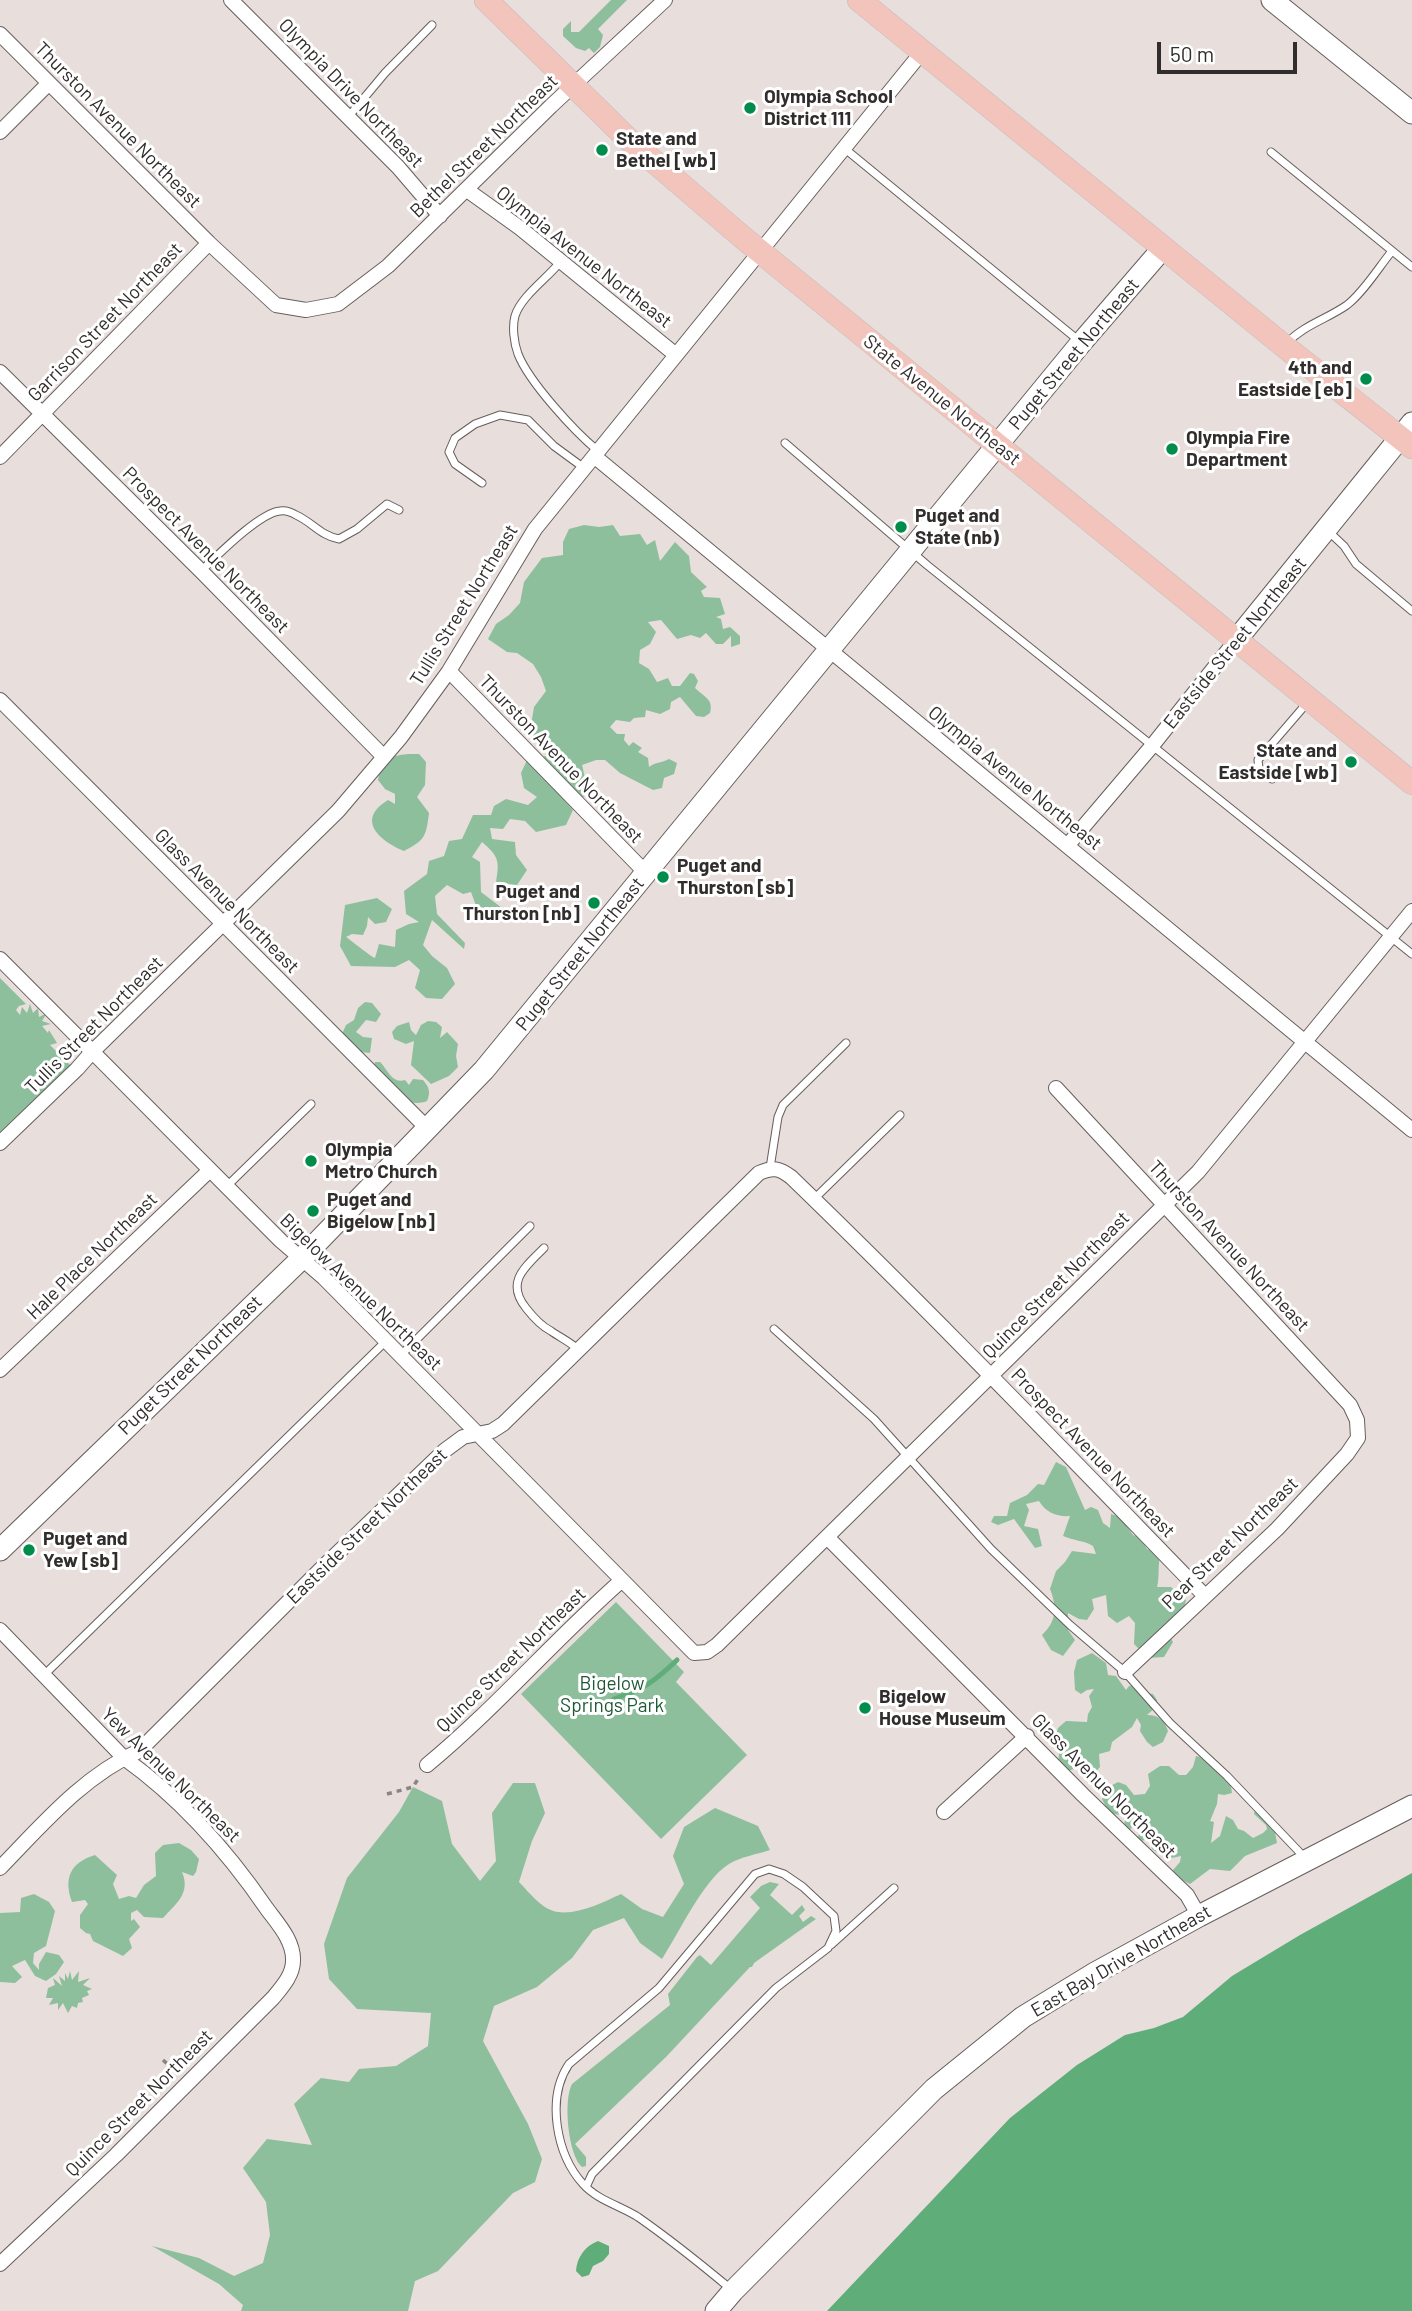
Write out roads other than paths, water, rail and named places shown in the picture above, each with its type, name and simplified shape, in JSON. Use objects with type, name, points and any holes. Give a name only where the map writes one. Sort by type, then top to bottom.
[{"type":"main road","name":"State Avenue Northeast","points":[[486,0],[630,141],[998,446],[1412,783]]},
{"type":"main road","points":[[859,0],[1284,346],[1408,436]]},
{"type":"street","name":"Olympia Drive Northeast","points":[[231,0],[349,116],[440,216]]},
{"type":"street","name":"Bethel Street Northeast","points":[[322,307],[338,303],[388,266],[572,86],[665,0]]},
{"type":"street","points":[[1272,0],[1412,113]]},
{"type":"street","name":"Thurston Avenue Northeast","points":[[0,34],[209,243],[276,305],[306,310],[322,307]]},
{"type":"street","name":"Tullis Street Northeast","points":[[0,1143],[348,801],[401,737],[449,671],[536,528],[922,52]]},
{"type":"street","points":[[0,132],[49,83]]},
{"type":"street","name":"Olympia Avenue Northeast","points":[[467,190],[520,228],[676,355]]},
{"type":"street","name":"Garrison Street Northeast","points":[[0,457],[209,243]]},
{"type":"street","name":"Puget Street Northeast","points":[[0,1550],[301,1259],[484,1070],[1081,343],[1163,248]]},
{"type":"street","name":"Prospect Avenue Northeast","points":[[0,372],[384,757]]},
{"type":"street","name":"Eastside Street Northeast","points":[[1067,846],[1152,746],[1327,530],[1408,436]]},
{"type":"street","name":"Olympia Avenue Northeast","points":[[596,454],[829,650],[1412,1130]]},
{"type":"street","name":"Thurston Avenue Northeast","points":[[449,671],[646,873]]},
{"type":"street","name":"Glass Avenue Northeast","points":[[0,700],[428,1129]]},
{"type":"street","name":"Quince Street Northeast","points":[[694,1653],[708,1652],[718,1645],[1198,1172],[1412,911]]},
{"type":"street","name":"Bigelow Avenue Northeast","points":[[0,959],[226,1186],[324,1278],[694,1653]]},
{"type":"street","name":"Thurston Avenue Northeast","points":[[1056,1088],[1350,1405],[1357,1420],[1357,1438]]},
{"type":"street","name":"Prospect Avenue Northeast","points":[[770,1168],[781,1170],[814,1199],[992,1376],[1205,1596]]},
{"type":"street","name":"Eastside Street Northeast","points":[[0,1868],[68,1799],[107,1768],[139,1751],[324,1566],[444,1451],[463,1437],[492,1431],[503,1424],[759,1173],[770,1168]]},
{"type":"street","name":"Hale Place Northeast","points":[[0,1370],[210,1170]]},
{"type":"street","name":"Pear Street Northeast","points":[[1125,1672],[1277,1529],[1347,1454],[1357,1438]]},
{"type":"street","name":"Glass Avenue Northeast","points":[[828,1538],[1186,1895],[1199,1916]]},
{"type":"street","name":"Quince Street Northeast","points":[[427,1765],[456,1742],[591,1607],[621,1581]]},
{"type":"street","name":"Yew Avenue Northeast","points":[[0,1630],[124,1758],[148,1775],[212,1838],[284,1931],[291,1945],[293,1961]]},
{"type":"street","points":[[944,1812],[1027,1736]]},
{"type":"street","name":"East Bay Drive Northeast","points":[[716,2311],[934,2089],[977,2052],[1059,1993],[1199,1916],[1412,1806]]},
{"type":"street","name":"Quince Street Northeast","points":[[0,2264],[116,2155],[273,1998],[290,1973],[293,1961]]},
{"type":"lane","points":[[349,116],[432,25]]},
{"type":"lane","points":[[844,148],[1081,343]]},
{"type":"lane","points":[[1270,152],[1412,267]]},
{"type":"lane","points":[[1284,346],[1312,324],[1350,303],[1392,251]]},
{"type":"lane","points":[[561,261],[521,304],[515,316],[514,332],[518,353],[528,371],[596,454]]},
{"type":"lane","points":[[482,483],[455,464],[449,452],[455,438],[475,424],[500,415],[528,420],[554,446],[584,468]]},
{"type":"lane","points":[[785,443],[910,551],[1412,954]]},
{"type":"lane","points":[[201,571],[248,528],[274,512],[289,511],[323,534],[339,539],[357,530],[387,504],[399,510]]},
{"type":"lane","points":[[1327,530],[1344,546],[1356,564],[1412,611]]},
{"type":"lane","points":[[1272,779],[1259,769],[1258,760],[1310,700]]},
{"type":"lane","points":[[770,1168],[778,1116],[783,1105],[846,1043]]},
{"type":"lane","points":[[226,1186],[311,1104]]},
{"type":"lane","points":[[814,1199],[900,1115]]},
{"type":"lane","points":[[400,1356],[530,1226]]},
{"type":"lane","points":[[544,1248],[521,1274],[516,1285],[518,1298],[549,1331],[568,1340],[579,1350]]},
{"type":"lane","points":[[774,1329],[874,1419],[990,1549],[1070,1625],[1125,1672],[1170,1723],[1227,1776],[1307,1861]]},
{"type":"lane","points":[[44,1675],[386,1341]]},
{"type":"lane","points":[[733,2291],[637,2217],[586,2187],[571,2169],[563,2151],[559,2130],[557,2093],[561,2076],[569,2064],[659,1987],[755,1874],[769,1869],[784,1874],[803,1887],[834,1916],[836,1931],[828,1948]]},
{"type":"lane","points":[[586,2187],[592,2174],[776,1988],[828,1948],[894,1888]]},
{"type":"waterway","points":[[614,1699],[648,1684],[677,1660]]},
{"type":"place","name":"Olympia School District 111","points":[[750,108]]},
{"type":"place","name":"State and Bethel [wb]","points":[[602,150]]},
{"type":"place","name":"4th and Eastside [eb]","points":[[1366,379]]},
{"type":"place","name":"Olympia Fire Department","points":[[1172,449]]},
{"type":"place","name":"Puget and State (nb)","points":[[901,527]]},
{"type":"place","name":"State and Eastside [wb]","points":[[1351,762]]},
{"type":"place","name":"Puget and Thurston [sb]","points":[[663,877]]},
{"type":"place","name":"Puget and Thurston [nb]","points":[[594,903]]},
{"type":"place","name":"Olympia Metro Church","points":[[311,1161]]},
{"type":"place","name":"Puget and Bigelow [nb]","points":[[313,1211]]},
{"type":"place","name":"Puget and Yew [sb]","points":[[29,1550]]},
{"type":"place","name":"Bigelow House Museum","points":[[865,1708]]},
{"type":"park label","name":"Bigelow Springs Park","points":[[612,1695]]}]
